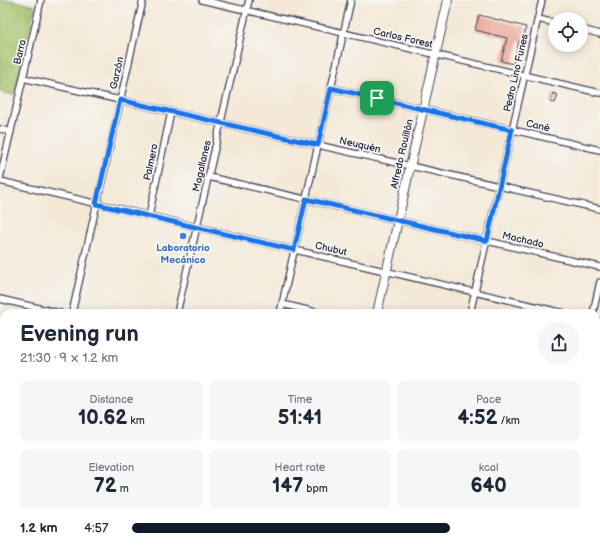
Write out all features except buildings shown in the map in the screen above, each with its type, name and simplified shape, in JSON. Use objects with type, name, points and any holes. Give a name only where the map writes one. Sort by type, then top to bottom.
[{"type":"street","name":"Barra","points":[[0,180],[41,0]]},
{"type":"street","name":"Garzón","points":[[73,309],[143,0]]},
{"type":"street","name":"Carlos Forest","points":[[202,0],[600,93]]},
{"type":"street","name":"Magallanes","points":[[178,309],[249,0]]},
{"type":"street","points":[[281,309],[351,0]]},
{"type":"street","name":"Alfredo Rouillón","points":[[378,309],[448,0]]},
{"type":"street","name":"Pedro Lino Funes","points":[[471,309],[542,0]]},
{"type":"street","points":[[538,19],[548,21]]},
{"type":"street","points":[[588,31],[600,34]]},
{"type":"street","name":"Neuquén","points":[[23,78],[600,209]]},
{"type":"street","name":"Cané","points":[[331,88],[600,150]]},
{"type":"street","name":"Palmero","points":[[149,216],[171,112]]},
{"type":"street","points":[[0,129],[11,132]]},
{"type":"street","name":"Machado","points":[[209,177],[600,266]]},
{"type":"street","name":"Chubut","points":[[0,180],[96,204],[547,309]]},
{"type":"street","points":[[594,309],[600,282]]},
{"type":"street","points":[[0,299],[43,309]]},
{"type":"street","points":[[282,304],[303,309]]},
{"type":"green space","points":[[0,0],[11,0],[35,6],[14,95],[0,92]]},
{"type":"place","name":"Laboratorio Mecánico","points":[[183,236]]},
{"type":"route","points":[[331,88],[377,98],[512,130],[487,241],[306,199],[294,250],[96,204],[120,100],[318,145],[331,88]]}]
